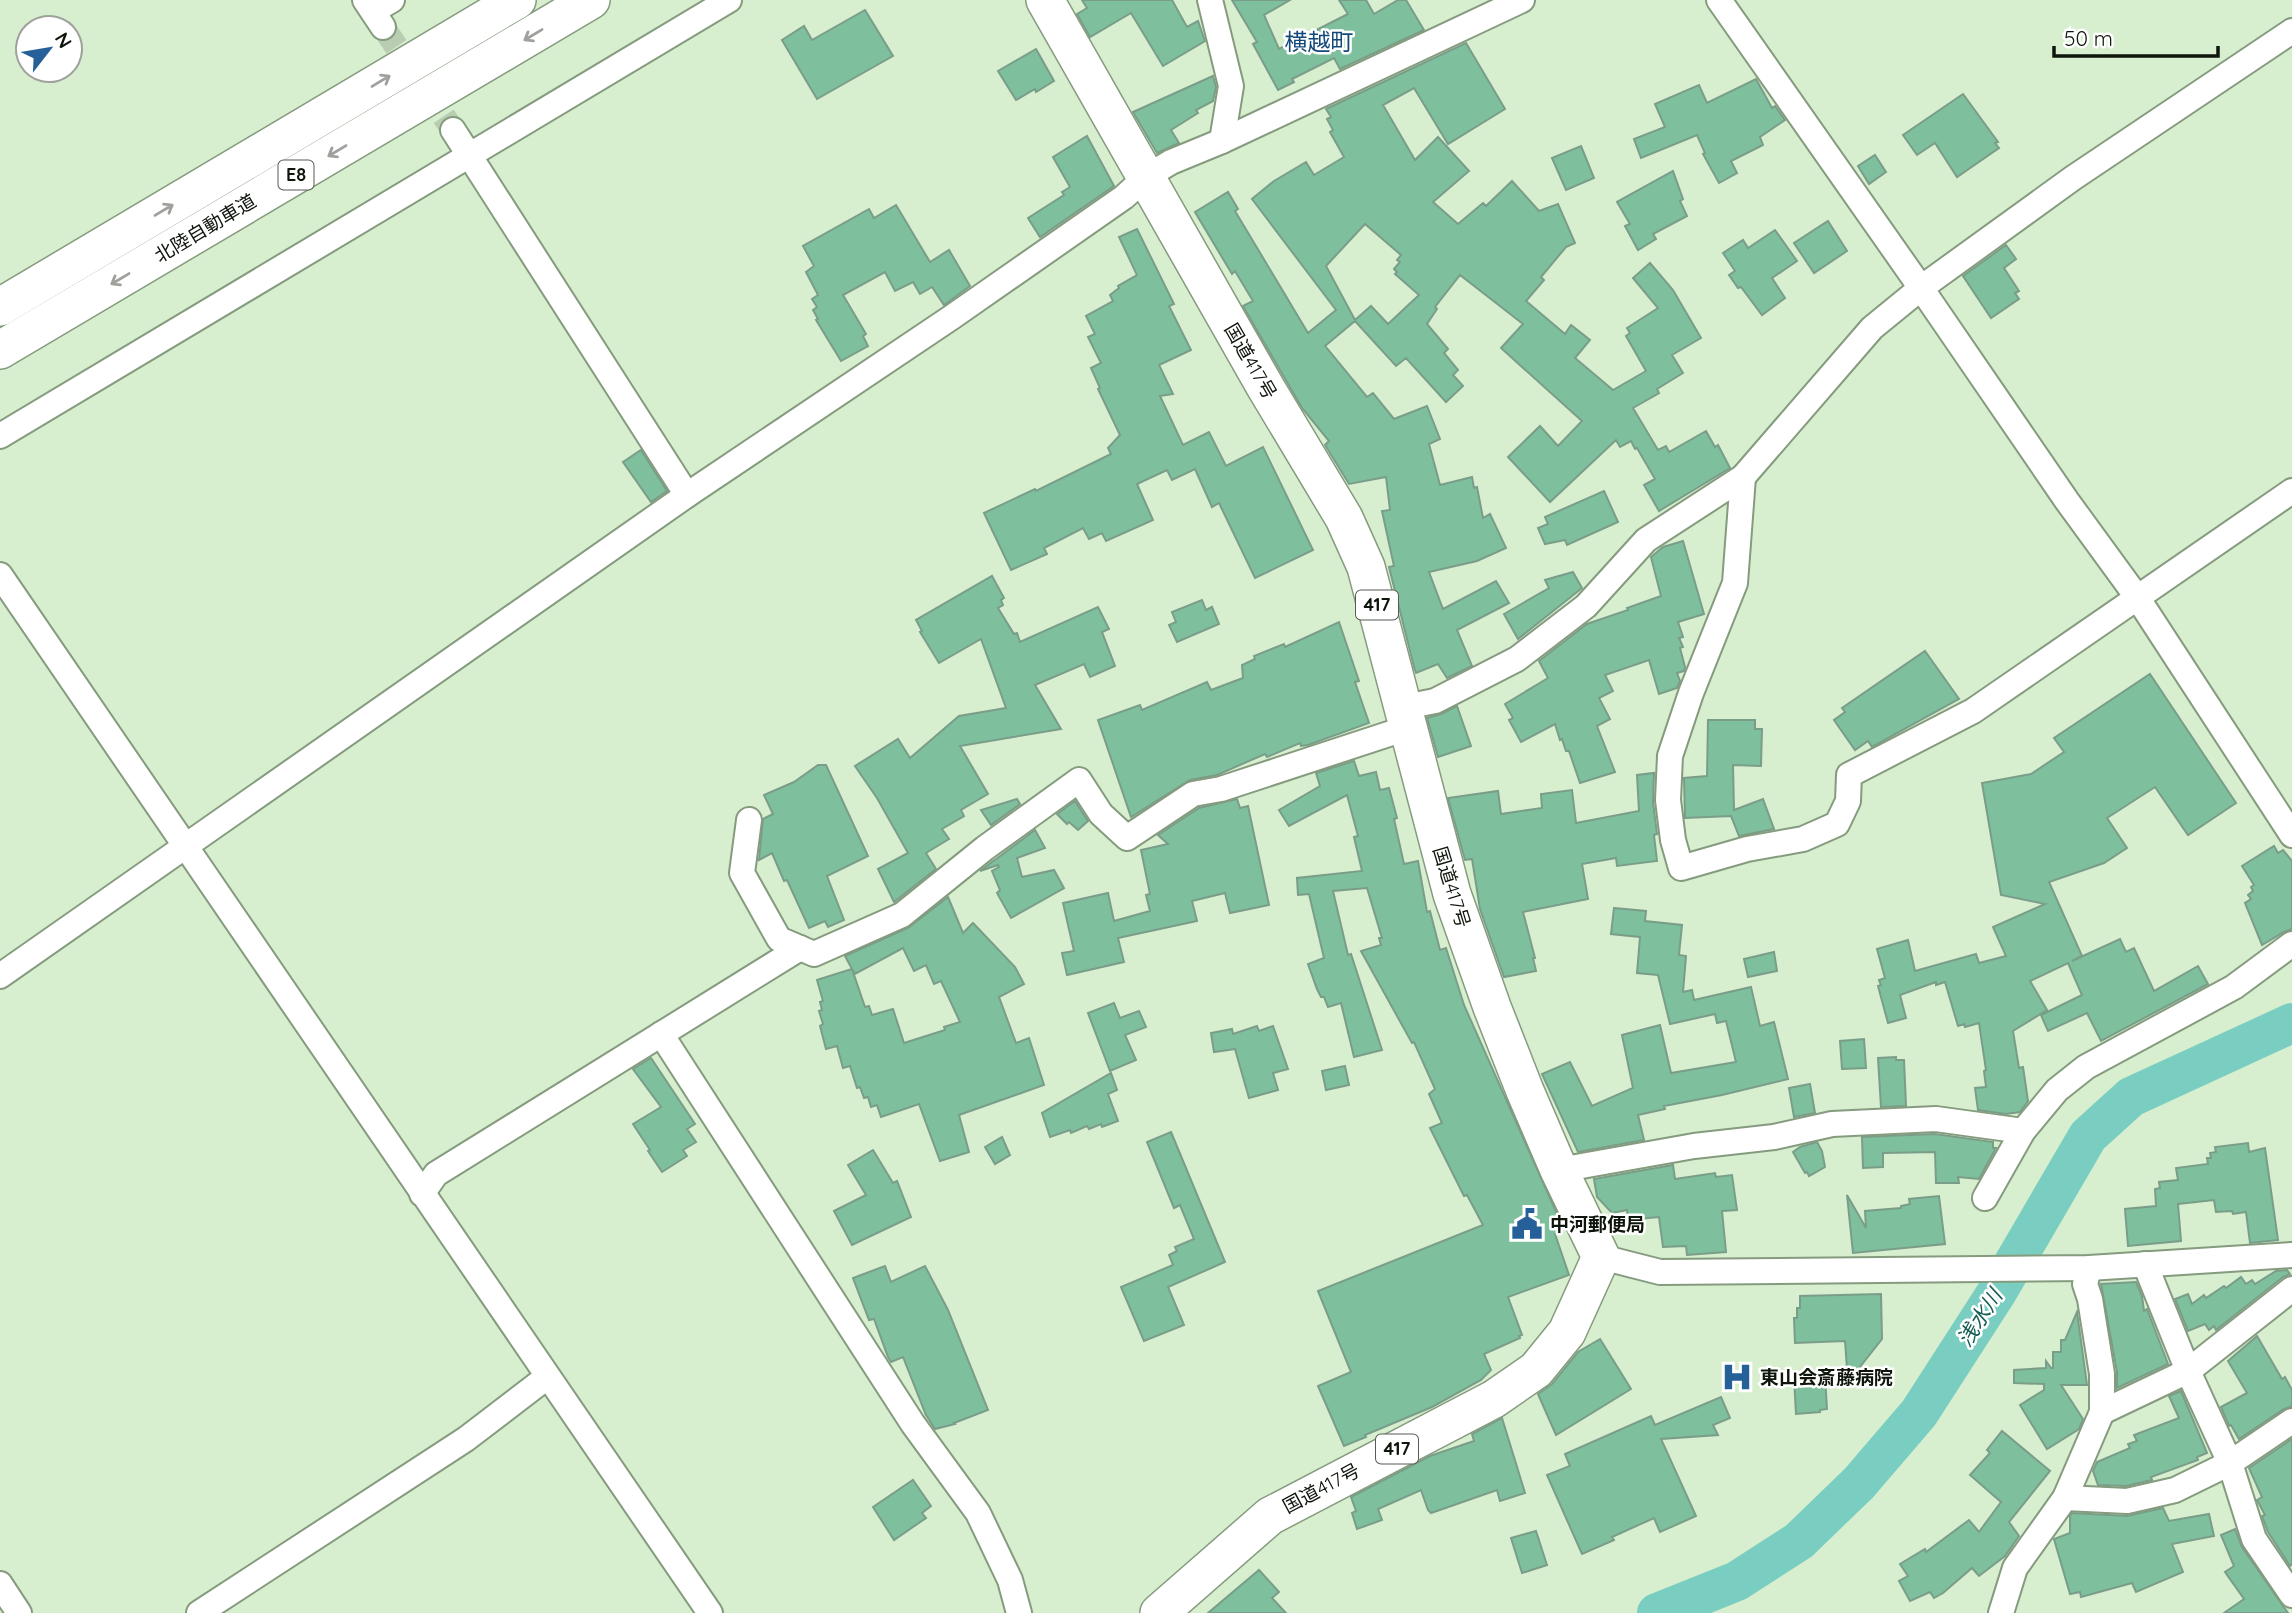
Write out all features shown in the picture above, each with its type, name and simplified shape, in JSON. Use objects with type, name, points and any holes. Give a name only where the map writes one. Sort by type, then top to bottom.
[{"type":"highway","name":"北陸自動車道","points":[[0,307],[517,0]]},
{"type":"highway","name":"北陸自動車道","points":[[0,350],[591,0]]},
{"type":"highway","name":"国道417号","points":[[1045,0],[1266,388],[1344,518],[1366,567],[1452,894],[1492,1007],[1559,1170],[1601,1257],[1567,1332],[1536,1370],[1494,1399],[1270,1516],[1159,1613]]},
{"type":"street","points":[[0,436],[729,0]]},
{"type":"street","points":[[1210,0],[1231,86],[1222,141]]},
{"type":"street","points":[[0,976],[687,495],[963,310],[1124,197],[1146,177],[1171,162],[1222,141],[1522,0]]},
{"type":"street","points":[[1719,0],[2067,501],[2137,597],[2292,835]]},
{"type":"street","points":[[749,820],[741,873],[779,939],[814,954],[902,915],[985,848],[1079,780],[1101,814],[1127,838],[1193,793],[1221,789],[1407,717],[1517,659],[1586,606],[1646,540],[1743,477],[1872,328],[1921,288],[2073,178],[2292,31]]},
{"type":"street","points":[[453,130],[687,495]]},
{"type":"street","points":[[1743,477],[1735,583],[1691,693],[1670,756],[1668,800],[1672,840],[1681,868],[1746,849],[1803,839],[1837,824],[1848,801],[1849,775],[1973,711],[2292,491]]},
{"type":"street","points":[[0,575],[710,1613]]},
{"type":"street","points":[[1985,1198],[2023,1131],[2057,1090],[2086,1067],[2234,987],[2292,944]]},
{"type":"street","points":[[422,1194],[436,1174],[800,948]]},
{"type":"street","points":[[661,1034],[913,1424],[978,1513],[1010,1580],[1019,1613]]},
{"type":"street","points":[[1559,1170],[1694,1146],[1774,1137],[1832,1124],[1936,1119],[2023,1131]]},
{"type":"street","points":[[1601,1257],[1661,1272],[2084,1268],[2292,1255]]},
{"type":"street","points":[[2145,1264],[2188,1371],[2230,1463],[2254,1539],[2292,1594]]},
{"type":"street","points":[[2001,1613],[2015,1568],[2066,1497],[2102,1412],[2102,1374],[2084,1268]]},
{"type":"street","points":[[2102,1412],[2188,1371],[2292,1289]]},
{"type":"street","points":[[199,1613],[466,1439],[547,1377]]},
{"type":"street","points":[[2066,1497],[2127,1502],[2175,1490],[2230,1463],[2292,1421]]},
{"type":"street","points":[[0,1584],[19,1613]]},
{"type":"building","points":[[1082,0],[1172,0],[1187,27],[1198,21],[1205,41],[1163,66],[1131,13],[1090,37],[1077,14],[1087,8]]},
{"type":"building","points":[[1232,0],[1290,0],[1264,15],[1279,49],[1348,14],[1339,0],[1366,0],[1374,14],[1398,0],[1406,0],[1424,30],[1340,69],[1334,58],[1292,79],[1294,82],[1278,90],[1253,44],[1257,42]]},
{"type":"building","points":[[865,10],[893,56],[817,99],[782,40],[804,26],[812,40]]},
{"type":"building","points":[[1466,43],[1505,109],[1448,144],[1414,88],[1383,105],[1415,160],[1438,137],[1469,171],[1433,202],[1458,224],[1483,203],[1486,206],[1512,181],[1539,211],[1558,204],[1575,243],[1566,247],[1541,277],[1544,280],[1526,301],[1565,334],[1571,325],[1590,340],[1575,358],[1613,390],[1646,371],[1626,336],[1630,333],[1627,328],[1658,308],[1633,278],[1650,263],[1673,290],[1701,338],[1672,355],[1683,373],[1657,389],[1659,393],[1633,408],[1658,450],[1666,446],[1669,452],[1706,431],[1715,447],[1718,445],[1730,468],[1659,511],[1644,485],[1655,479],[1637,448],[1635,449],[1631,441],[1620,447],[1616,440],[1550,502],[1508,457],[1540,426],[1558,446],[1582,421],[1501,348],[1523,324],[1460,275],[1435,307],[1437,309],[1427,324],[1448,349],[1444,353],[1458,370],[1453,375],[1463,386],[1446,402],[1406,358],[1396,366],[1355,321],[1325,346],[1367,397],[1373,393],[1394,419],[1427,406],[1440,439],[1429,444],[1440,485],[1472,477],[1474,488],[1477,487],[1483,518],[1490,514],[1506,548],[1477,561],[1429,572],[1443,609],[1496,581],[1509,603],[1457,630],[1472,666],[1447,678],[1438,664],[1416,673],[1414,667],[1389,567],[1394,566],[1382,511],[1390,510],[1386,477],[1349,484],[1325,445],[1329,441],[1302,408],[1243,306],[1253,301],[1235,271],[1232,274],[1195,212],[1228,192],[1238,209],[1235,211],[1308,333],[1336,310],[1252,199],[1274,181],[1306,162],[1314,175],[1344,157],[1330,132],[1333,130],[1327,119],[1331,117],[1326,109]],"holes":[[[1365,224],[1401,255],[1397,260],[1400,262],[1394,269],[1397,272],[1395,274],[1419,295],[1388,324],[1371,306],[1355,320],[1326,266]]]},
{"type":"building","points":[[1036,49],[1054,81],[1016,100],[998,71]]},
{"type":"building","points":[[1213,76],[1216,87],[1213,101],[1196,110],[1198,113],[1171,130],[1179,143],[1157,153],[1133,112]]},
{"type":"building","points":[[1756,79],[1772,108],[1775,106],[1785,120],[1760,137],[1763,145],[1731,161],[1737,173],[1719,183],[1703,154],[1705,153],[1697,135],[1641,158],[1634,139],[1665,127],[1655,104],[1699,85],[1707,103]]},
{"type":"building","points":[[1963,94],[1998,142],[1995,143],[1999,148],[1957,177],[1935,143],[1917,155],[1903,135]]},
{"type":"building","points":[[1087,136],[1114,186],[1040,237],[1028,218],[1064,195],[1062,192],[1070,187],[1053,157]]},
{"type":"building","points":[[1581,146],[1594,178],[1566,190],[1552,158]]},
{"type":"building","points":[[1875,155],[1886,172],[1869,184],[1858,166]]},
{"type":"building","points":[[1673,171],[1683,199],[1680,201],[1687,216],[1653,234],[1656,239],[1638,250],[1625,226],[1630,224],[1617,202]]},
{"type":"building","points":[[896,205],[930,262],[949,250],[970,286],[944,305],[932,287],[920,294],[913,282],[895,291],[885,272],[843,295],[866,334],[863,336],[868,346],[841,361],[816,320],[818,319],[813,310],[817,307],[812,299],[818,295],[806,272],[814,266],[803,246],[869,209],[874,218]]},
{"type":"building","points":[[1828,221],[1847,251],[1814,273],[1794,243]]},
{"type":"building","points":[[1137,229],[1174,304],[1169,306],[1191,350],[1159,365],[1173,394],[1160,396],[1183,445],[1209,432],[1226,466],[1263,447],[1313,550],[1255,578],[1219,503],[1212,507],[1195,469],[1172,480],[1167,470],[1137,484],[1153,520],[1106,541],[1102,533],[1089,539],[1083,528],[1044,548],[1047,554],[1011,570],[984,513],[1111,454],[1108,448],[1120,435],[1091,368],[1101,363],[1088,337],[1095,334],[1086,316],[1113,301],[1110,295],[1118,286],[1137,275],[1119,237]]},
{"type":"building","points":[[1775,230],[1797,261],[1772,278],[1785,298],[1762,315],[1729,275],[1735,271],[1723,253],[1743,240],[1748,248]]},
{"type":"building","points":[[2006,245],[2016,259],[2004,268],[2019,291],[2015,293],[2019,299],[1991,318],[1963,276]]},
{"type":"building","points":[[641,450],[667,491],[651,502],[623,462]]},
{"type":"building","points":[[1604,491],[1618,522],[1567,545],[1565,540],[1545,544],[1538,528],[1548,524],[1545,517]]},
{"type":"building","points":[[1683,541],[1704,614],[1678,622],[1683,637],[1679,638],[1685,667],[1684,671],[1677,673],[1680,681],[1677,688],[1659,694],[1649,660],[1605,675],[1613,691],[1599,698],[1610,719],[1597,726],[1615,772],[1580,783],[1569,751],[1566,751],[1562,739],[1560,740],[1555,724],[1521,742],[1509,720],[1513,718],[1505,704],[1548,678],[1539,661],[1587,624],[1661,596],[1651,557],[1663,547]]},
{"type":"building","points":[[1573,572],[1582,588],[1518,639],[1504,614],[1549,588],[1545,580]]},
{"type":"building","points":[[992,576],[1004,598],[1001,600],[1003,605],[998,608],[1014,634],[1017,633],[1020,642],[1098,607],[1109,629],[1102,632],[1115,666],[1090,677],[1084,664],[1035,685],[1061,729],[960,746],[988,794],[961,810],[964,816],[942,829],[949,839],[926,853],[936,869],[894,902],[878,869],[908,853],[877,798],[855,766],[898,739],[910,758],[959,716],[1006,708],[981,639],[939,663],[920,632],[922,631],[916,620]]},
{"type":"building","points":[[1202,600],[1206,610],[1212,607],[1219,624],[1177,642],[1169,625],[1176,622],[1172,612]]},
{"type":"building","points":[[1339,622],[1359,681],[1355,682],[1369,723],[1308,745],[1301,746],[1300,743],[1267,757],[1265,754],[1217,775],[1190,780],[1131,817],[1098,720],[1140,705],[1142,710],[1207,682],[1211,690],[1243,678],[1242,665],[1255,659],[1254,656],[1284,644],[1285,647]]},
{"type":"building","points":[[1925,651],[1959,699],[1872,747],[1868,741],[1855,750],[1834,720],[1845,712],[1842,708]]},
{"type":"building","points":[[2150,674],[2236,803],[2188,835],[2155,787],[2107,818],[2127,848],[2104,863],[2049,882],[2082,956],[2072,961],[2120,939],[2126,952],[2134,948],[2154,991],[2198,966],[2208,984],[2101,1041],[2087,1013],[2048,1031],[2041,1015],[2082,995],[2068,963],[2030,981],[2047,1010],[2013,1031],[2019,1068],[2023,1067],[2028,1101],[2020,1112],[2006,1114],[1978,1110],[1975,1088],[1986,1087],[1979,1023],[1958,1026],[1945,982],[1936,985],[1936,982],[1900,995],[1906,1018],[1888,1023],[1878,986],[1881,985],[1879,980],[1885,978],[1877,949],[1908,940],[1915,971],[1976,954],[1979,963],[2006,956],[1993,927],[2045,904],[2001,895],[1982,783],[2031,774],[2064,752],[2054,738]]},
{"type":"building","points":[[1457,706],[1471,746],[1438,757],[1427,718]]},
{"type":"building","points":[[1708,720],[1755,720],[1755,729],[1762,729],[1761,766],[1733,765],[1734,810],[1763,799],[1774,829],[1739,836],[1731,816],[1685,818],[1684,778],[1707,776]]},
{"type":"building","points":[[1354,761],[1359,776],[1376,772],[1380,790],[1389,788],[1404,864],[1418,861],[1427,912],[1430,911],[1440,950],[1446,948],[1464,1005],[1558,1216],[1561,1232],[1555,1234],[1569,1275],[1508,1297],[1522,1335],[1484,1354],[1491,1370],[1481,1380],[1432,1407],[1344,1446],[1318,1386],[1351,1372],[1318,1291],[1483,1225],[1467,1195],[1464,1196],[1430,1128],[1442,1123],[1429,1094],[1435,1089],[1414,1042],[1412,1043],[1361,951],[1381,945],[1379,938],[1382,938],[1367,888],[1333,891],[1348,955],[1351,954],[1382,1050],[1354,1057],[1341,1003],[1328,1007],[1317,989],[1308,964],[1324,958],[1309,894],[1298,895],[1297,878],[1362,871],[1354,837],[1358,836],[1347,795],[1289,826],[1279,810],[1320,786],[1316,773]]},
{"type":"building","points":[[818,765],[826,765],[868,856],[827,876],[844,920],[828,927],[825,921],[809,928],[772,853],[759,860],[763,819],[773,814],[764,795],[794,782]]},
{"type":"building","points":[[1654,773],[1653,802],[1657,834],[1654,835],[1657,861],[1617,866],[1616,858],[1582,864],[1588,899],[1523,912],[1536,971],[1504,977],[1480,909],[1472,859],[1465,860],[1448,798],[1498,791],[1501,814],[1542,808],[1541,794],[1572,790],[1576,823],[1639,811],[1637,775]]},
{"type":"building","points":[[1017,799],[1020,804],[991,825],[981,810]]},
{"type":"building","points":[[1237,799],[1240,808],[1248,806],[1269,905],[1230,913],[1225,893],[1192,901],[1197,921],[1118,938],[1124,962],[1067,975],[1062,953],[1074,951],[1063,903],[1108,893],[1114,921],[1150,911],[1146,895],[1150,894],[1141,850],[1168,844],[1158,835],[1199,808]]},
{"type":"building","points":[[1075,801],[1088,821],[1078,830],[1057,814]]},
{"type":"building","points":[[1035,830],[1045,848],[1017,858],[1022,877],[1054,870],[1064,888],[1011,918],[997,893],[1000,890],[992,871],[999,867],[998,865],[980,871]]},
{"type":"building","points":[[2274,846],[2278,853],[2283,850],[2292,861],[2292,929],[2262,945],[2245,903],[2251,899],[2248,895],[2253,891],[2251,887],[2254,885],[2242,866]]},
{"type":"building","points":[[948,897],[963,933],[973,923],[1015,967],[1024,984],[999,997],[1016,1043],[1029,1038],[1044,1085],[959,1115],[969,1152],[940,1161],[919,1104],[881,1117],[877,1105],[871,1107],[868,1097],[864,1098],[860,1087],[857,1088],[850,1066],[843,1068],[837,1046],[826,1049],[820,1026],[823,1024],[819,1011],[822,1010],[820,1002],[823,1001],[817,980],[852,969],[845,956],[908,928]],"holes":[[[903,948],[914,971],[926,965],[934,984],[941,981],[960,1022],[944,1027],[945,1030],[904,1043],[893,1009],[872,1015],[869,1006],[865,1007],[852,969],[855,974]]]},
{"type":"building","points":[[1614,908],[1646,911],[1645,921],[1682,925],[1679,955],[1686,956],[1683,992],[1692,990],[1694,1000],[1751,987],[1760,1026],[1774,1022],[1788,1079],[1664,1106],[1665,1109],[1638,1115],[1644,1140],[1578,1152],[1542,1074],[1570,1062],[1592,1106],[1633,1088],[1622,1035],[1660,1025],[1671,1073],[1736,1062],[1726,1021],[1717,1023],[1715,1014],[1670,1024],[1658,975],[1637,973],[1640,937],[1611,934]]},
{"type":"building","points":[[1774,952],[1777,971],[1748,977],[1744,959]]},
{"type":"building","points":[[1114,1003],[1120,1018],[1139,1011],[1146,1027],[1125,1035],[1136,1060],[1110,1071],[1088,1013]]},
{"type":"building","points":[[1257,1026],[1259,1031],[1273,1026],[1288,1069],[1273,1073],[1278,1090],[1249,1098],[1235,1049],[1214,1052],[1211,1033],[1232,1029],[1233,1034]]},
{"type":"building","points":[[1864,1039],[1866,1068],[1842,1069],[1840,1041]]},
{"type":"building","points":[[1896,1057],[1896,1060],[1904,1060],[1906,1106],[1881,1107],[1878,1058]]},
{"type":"building","points":[[651,1058],[695,1124],[687,1129],[696,1142],[683,1150],[687,1156],[662,1172],[633,1124],[661,1107],[633,1069]]},
{"type":"building","points":[[1345,1066],[1349,1085],[1326,1090],[1322,1071]]},
{"type":"building","points":[[1111,1073],[1117,1090],[1108,1094],[1118,1121],[1102,1127],[1101,1124],[1089,1129],[1087,1126],[1071,1133],[1070,1130],[1050,1137],[1042,1113]]},
{"type":"building","points":[[1810,1084],[1815,1113],[1794,1117],[1789,1088]]},
{"type":"building","points":[[1171,1132],[1225,1262],[1168,1287],[1184,1325],[1144,1341],[1121,1287],[1173,1265],[1169,1255],[1177,1251],[1175,1247],[1194,1239],[1180,1205],[1174,1208],[1147,1142]]},
{"type":"building","points":[[1935,1134],[1993,1142],[1993,1148],[1996,1148],[1979,1179],[1958,1177],[1959,1183],[1936,1183],[1935,1152],[1883,1153],[1883,1167],[1863,1168],[1862,1137]]},
{"type":"building","points":[[1002,1137],[1010,1155],[995,1164],[985,1147]]},
{"type":"building","points":[[1817,1142],[1825,1167],[1809,1176],[1793,1152]]},
{"type":"building","points":[[2248,1143],[2249,1152],[2265,1148],[2278,1240],[2250,1243],[2246,1212],[2216,1212],[2214,1200],[2178,1204],[2181,1241],[2128,1246],[2125,1209],[2156,1206],[2155,1189],[2160,1188],[2159,1182],[2178,1180],[2176,1168],[2208,1164],[2207,1158],[2211,1158],[2210,1153],[2216,1152],[2215,1147]]},
{"type":"building","points":[[873,1150],[893,1183],[897,1181],[911,1217],[852,1245],[834,1211],[866,1195],[848,1165]]},
{"type":"building","points":[[1673,1165],[1675,1179],[1715,1173],[1716,1177],[1732,1175],[1737,1210],[1722,1211],[1726,1252],[1687,1255],[1686,1246],[1663,1247],[1659,1217],[1628,1220],[1627,1210],[1612,1213],[1597,1197],[1594,1179]]},
{"type":"building","points":[[1847,1195],[1866,1228],[1865,1211],[1901,1208],[1910,1204],[1909,1199],[1939,1196],[1945,1244],[1853,1253]]},
{"type":"building","points":[[885,1266],[891,1282],[925,1266],[948,1310],[988,1410],[935,1429],[926,1415],[903,1357],[891,1362],[888,1357],[874,1319],[869,1320],[853,1278]]},
{"type":"building","points":[[2287,1270],[2290,1274],[2216,1330],[2214,1326],[2209,1330],[2205,1324],[2188,1331],[2175,1299],[2188,1294],[2192,1304],[2204,1295],[2206,1298],[2224,1286],[2226,1288],[2241,1277],[2246,1284],[2252,1280],[2255,1284],[2276,1271]]},
{"type":"building","points":[[2136,1282],[2144,1311],[2147,1309],[2168,1364],[2117,1388],[2117,1372],[2101,1284]]},
{"type":"building","points":[[1881,1294],[1882,1339],[1848,1382],[1845,1341],[1795,1343],[1794,1318],[1797,1318],[1797,1308],[1800,1308],[1800,1296]]},
{"type":"building","points":[[2077,1312],[2087,1385],[2061,1385],[2083,1419],[2079,1429],[2047,1449],[2020,1405],[2044,1390],[2044,1384],[2014,1383],[2014,1370],[2046,1368],[2046,1361],[2053,1368],[2053,1352],[2061,1352],[2061,1340],[2065,1340]]},
{"type":"building","points":[[2257,1336],[2282,1379],[2285,1377],[2292,1390],[2292,1406],[2239,1439],[2231,1425],[2229,1426],[2221,1407],[2247,1393],[2228,1361]]},
{"type":"building","points":[[1600,1339],[1631,1389],[1556,1435],[1538,1394],[1552,1384],[1578,1352]]},
{"type":"building","points":[[1825,1376],[1827,1409],[1796,1414],[1794,1378]]},
{"type":"building","points":[[2181,1391],[2207,1453],[2197,1457],[2198,1460],[2151,1477],[2152,1480],[2126,1486],[2098,1485],[2093,1471],[2097,1462],[2130,1448],[2128,1444],[2137,1441],[2134,1435],[2179,1418],[2169,1396]]},
{"type":"building","points":[[1721,1397],[1730,1418],[1713,1425],[1718,1435],[1661,1439],[1696,1516],[1660,1532],[1654,1518],[1582,1554],[1547,1475],[1570,1466],[1565,1454],[1651,1416],[1655,1425]]},
{"type":"building","points":[[1502,1418],[1525,1493],[1500,1501],[1497,1490],[1431,1513],[1421,1490],[1378,1509],[1382,1520],[1357,1529],[1352,1513],[1356,1511],[1351,1497],[1430,1456],[1474,1441],[1472,1434]]},
{"type":"building","points":[[2002,1431],[2050,1471],[2009,1522],[2019,1536],[2005,1556],[1979,1576],[1972,1568],[1934,1598],[1930,1592],[1910,1601],[1899,1581],[1908,1576],[1900,1564],[1925,1549],[1926,1552],[1969,1520],[1979,1532],[2001,1502],[1970,1475],[1990,1453],[1987,1450]]},
{"type":"building","points":[[2292,1439],[2290,1566],[2268,1532],[2262,1516],[2265,1515],[2257,1500],[2262,1497],[2249,1468]]},
{"type":"building","points":[[913,1480],[931,1506],[922,1513],[926,1518],[894,1540],[873,1507]]},
{"type":"building","points":[[2163,1508],[2169,1521],[2209,1514],[2214,1536],[2172,1544],[2183,1572],[2136,1592],[2132,1583],[2081,1597],[2080,1592],[2070,1594],[2054,1539],[2070,1533],[2072,1513],[2127,1516]]},
{"type":"building","points":[[2235,1529],[2242,1547],[2288,1613],[2224,1613],[2244,1599],[2225,1572],[2234,1566],[2221,1535]]},
{"type":"building","points":[[1536,1531],[1547,1565],[1522,1573],[1511,1538]]},
{"type":"building","points":[[1259,1570],[1279,1592],[1272,1598],[1286,1613],[1208,1613]]},
{"type":"waterway","name":"浅水川","points":[[1657,1613],[1737,1581],[1799,1541],[1859,1483],[1919,1413],[1997,1292],[2088,1136],[2131,1097],[2292,1023]]},
{"type":"tunnel","points":[[383,27],[453,130]]},
{"type":"place","name":"中河郵便局","points":[[1527,1224]]},
{"type":"place","name":"東山会斎藤病院","points":[[1737,1377]]},
{"type":"district","name":"横越町","points":[[1319,42]]}]
